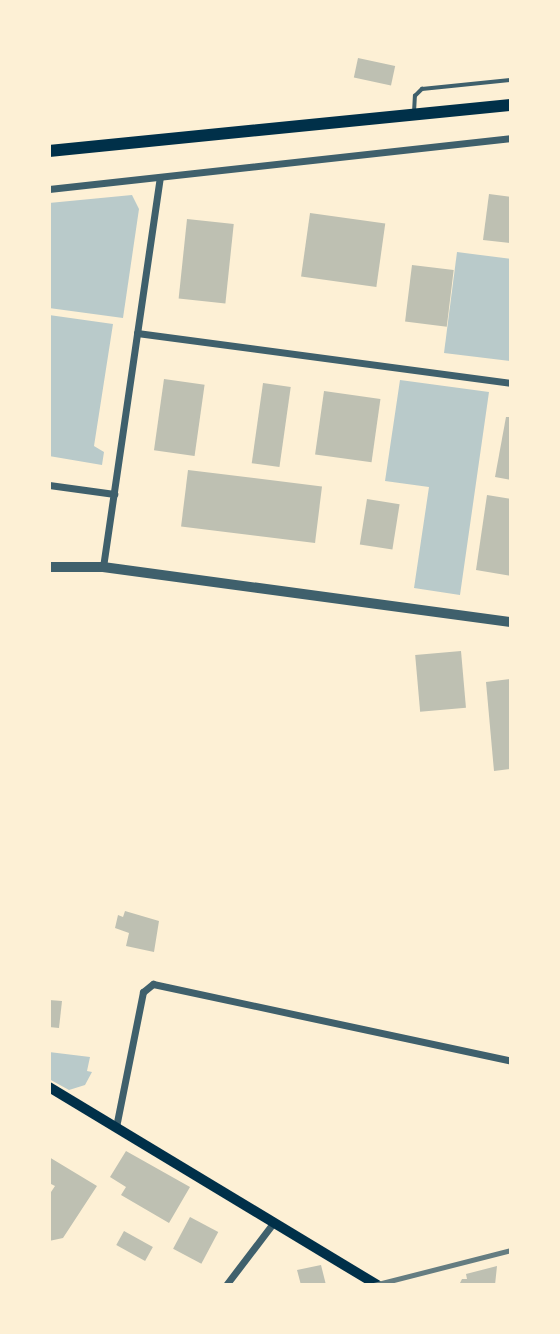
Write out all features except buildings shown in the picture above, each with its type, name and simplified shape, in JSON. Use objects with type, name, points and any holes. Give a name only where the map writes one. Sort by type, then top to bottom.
[{"type":"main road","points":[[49,151],[511,105]]},
{"type":"main road","points":[[49,1087],[377,1285]]},
{"type":"street","points":[[49,189],[511,138]]},
{"type":"street","points":[[103,567],[160,177]]},
{"type":"street","points":[[137,333],[511,383]]},
{"type":"street","points":[[49,485],[114,494]]},
{"type":"street","points":[[49,567],[103,567],[511,622]]},
{"type":"street","points":[[116,1127],[143,992],[153,984],[511,1061]]},
{"type":"street","points":[[226,1285],[274,1222]]},
{"type":"lane","points":[[415,115],[415,96],[422,89],[511,80]]},
{"type":"shaded area","points":[[132,195],[139,209],[123,318],[49,308],[49,203]]},
{"type":"shaded area","points":[[457,252],[511,259],[511,361],[444,353]]},
{"type":"shaded area","points":[[49,315],[113,324],[94,446],[104,452],[102,465],[49,456]]},
{"type":"shaded area","points":[[400,380],[489,392],[460,595],[414,588],[429,487],[385,481]]},
{"type":"shaded area","points":[[49,1052],[90,1057],[87,1071],[92,1072],[85,1085],[69,1090],[49,1079]]},
{"type":"railway","points":[[374,1285],[511,1250]]}]
